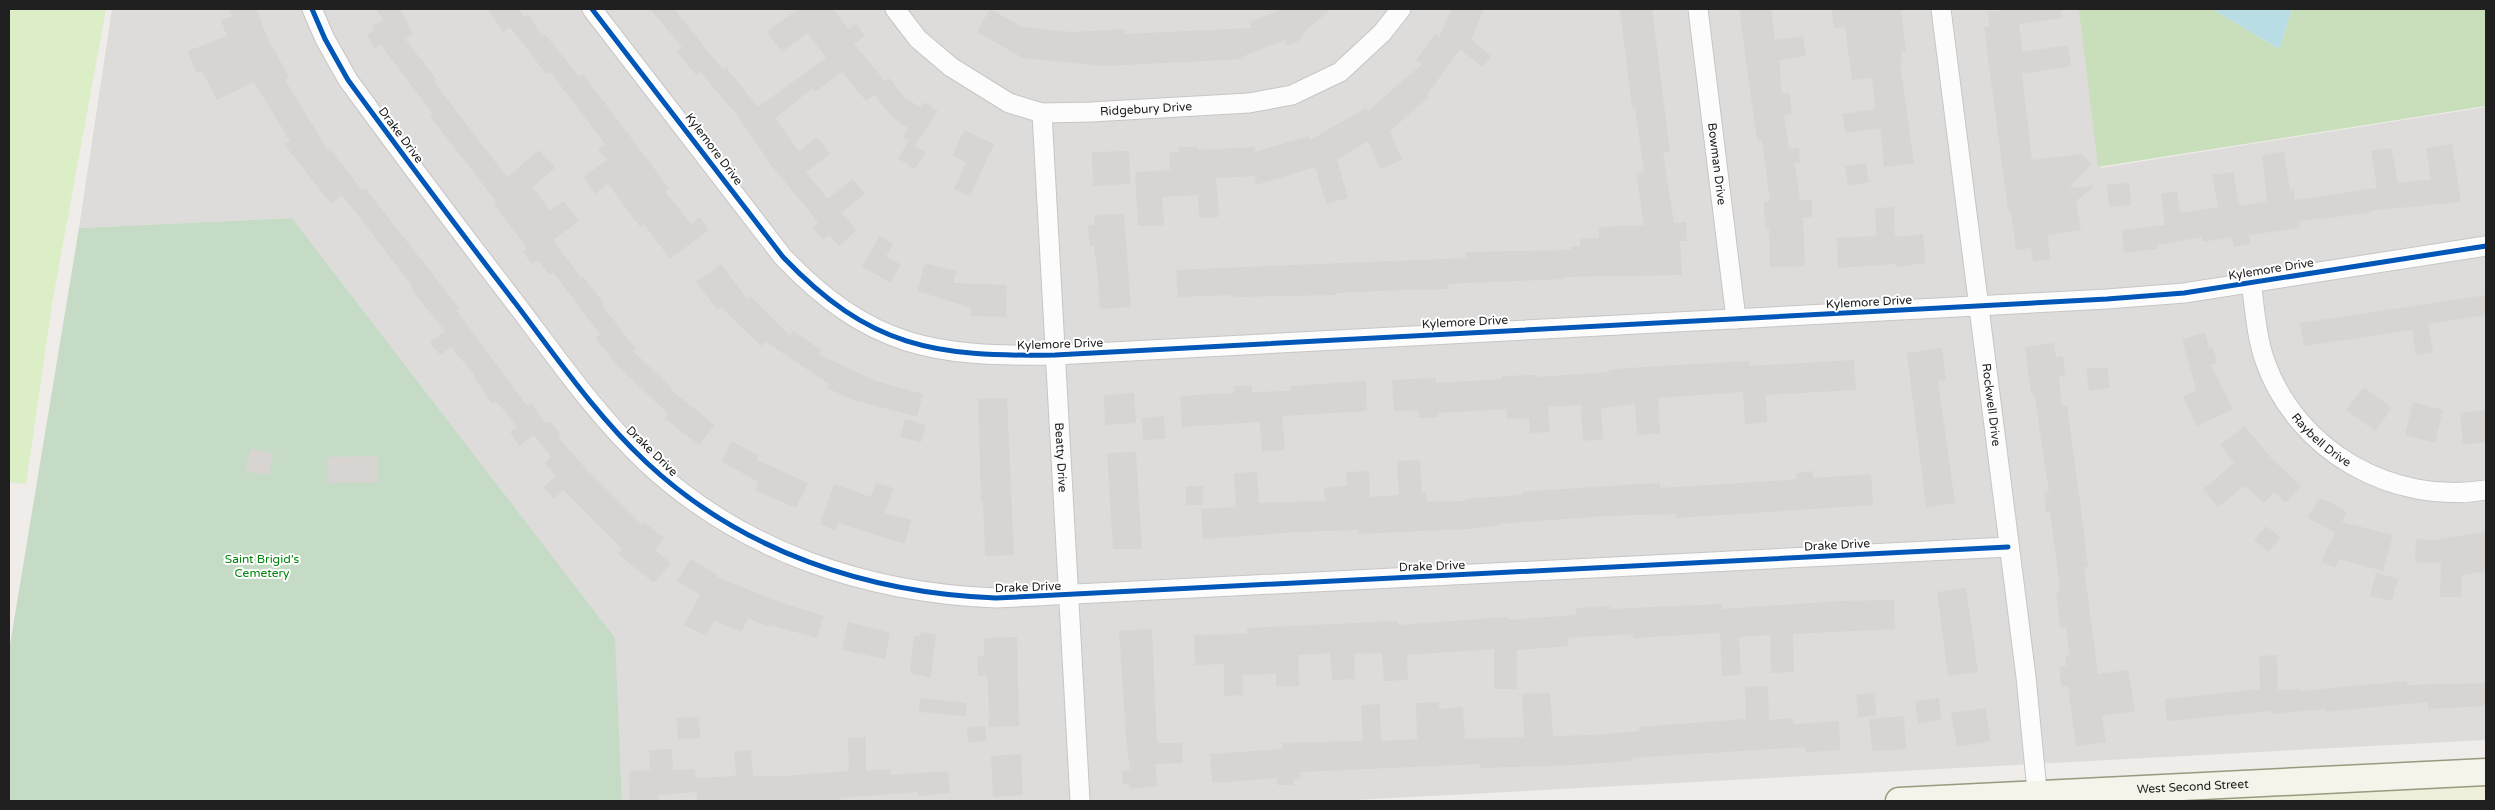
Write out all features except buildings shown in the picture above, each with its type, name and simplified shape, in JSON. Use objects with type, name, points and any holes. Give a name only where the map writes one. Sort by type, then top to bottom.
[{"type":"main road","name":"West Second Street","points":[[1899,801],[2038,797],[2486,772]]},
{"type":"street","name":"Drake Drive","points":[[312,9],[325,39],[348,80],[586,396],[639,454],[670,483],[709,512],[753,538],[831,570],[882,585],[952,596],[996,598],[2008,547]]},
{"type":"street","name":"Kylemore Drive","points":[[592,9],[783,257],[809,284],[836,306],[894,338],[930,348],[990,356],[1055,355],[1978,306],[2184,293],[2486,246]]},
{"type":"street","name":"Ridgebury Drive","points":[[894,9],[918,39],[950,67],[1009,103],[1042,113],[1158,109],[1249,103],[1292,95],[1340,72],[1382,34],[1401,9]]},
{"type":"street","name":"Bowman Drive","points":[[1698,9],[1736,319]]},
{"type":"street","name":"Rockwell Drive","points":[[1941,9],[2026,677],[2038,797]]},
{"type":"street","name":"Beatty Drive","points":[[1042,113],[1080,801]]},
{"type":"street","name":"Raybell Drive","points":[[2251,282],[2257,330],[2271,375],[2299,421],[2326,448],[2357,469],[2392,484],[2412,489],[2452,493],[2486,490]]},
{"type":"shaded area","points":[[112,9],[2080,9],[2100,168],[2486,107],[2486,740],[1336,801],[622,801],[614,638],[292,218],[79,228]]},
{"type":"green space","points":[[9,9],[106,9],[52,304],[26,484],[9,482]]},
{"type":"green space","points":[[2079,9],[2212,9],[2279,49],[2292,9],[2486,9],[2486,106],[2098,167]]},
{"type":"green space","name":"Saint Brigid’s Cemetery","points":[[292,218],[615,638],[622,801],[9,801],[9,651],[79,228]]},
{"type":"green space","points":[[2486,772],[2486,801],[2038,801]]},
{"type":"water","points":[[2212,9],[2292,9],[2279,49]]},
{"type":"cycle path","points":[[312,9],[325,39],[348,80],[562,365],[594,406],[628,444],[683,493],[723,521],[765,543],[809,562],[854,577],[900,587],[996,598],[2008,547]]},
{"type":"cycle path","points":[[592,9],[783,257],[815,287],[845,311],[875,329],[906,341],[939,349],[1012,355],[1055,355],[2107,299],[2184,293],[2486,246]]}]
